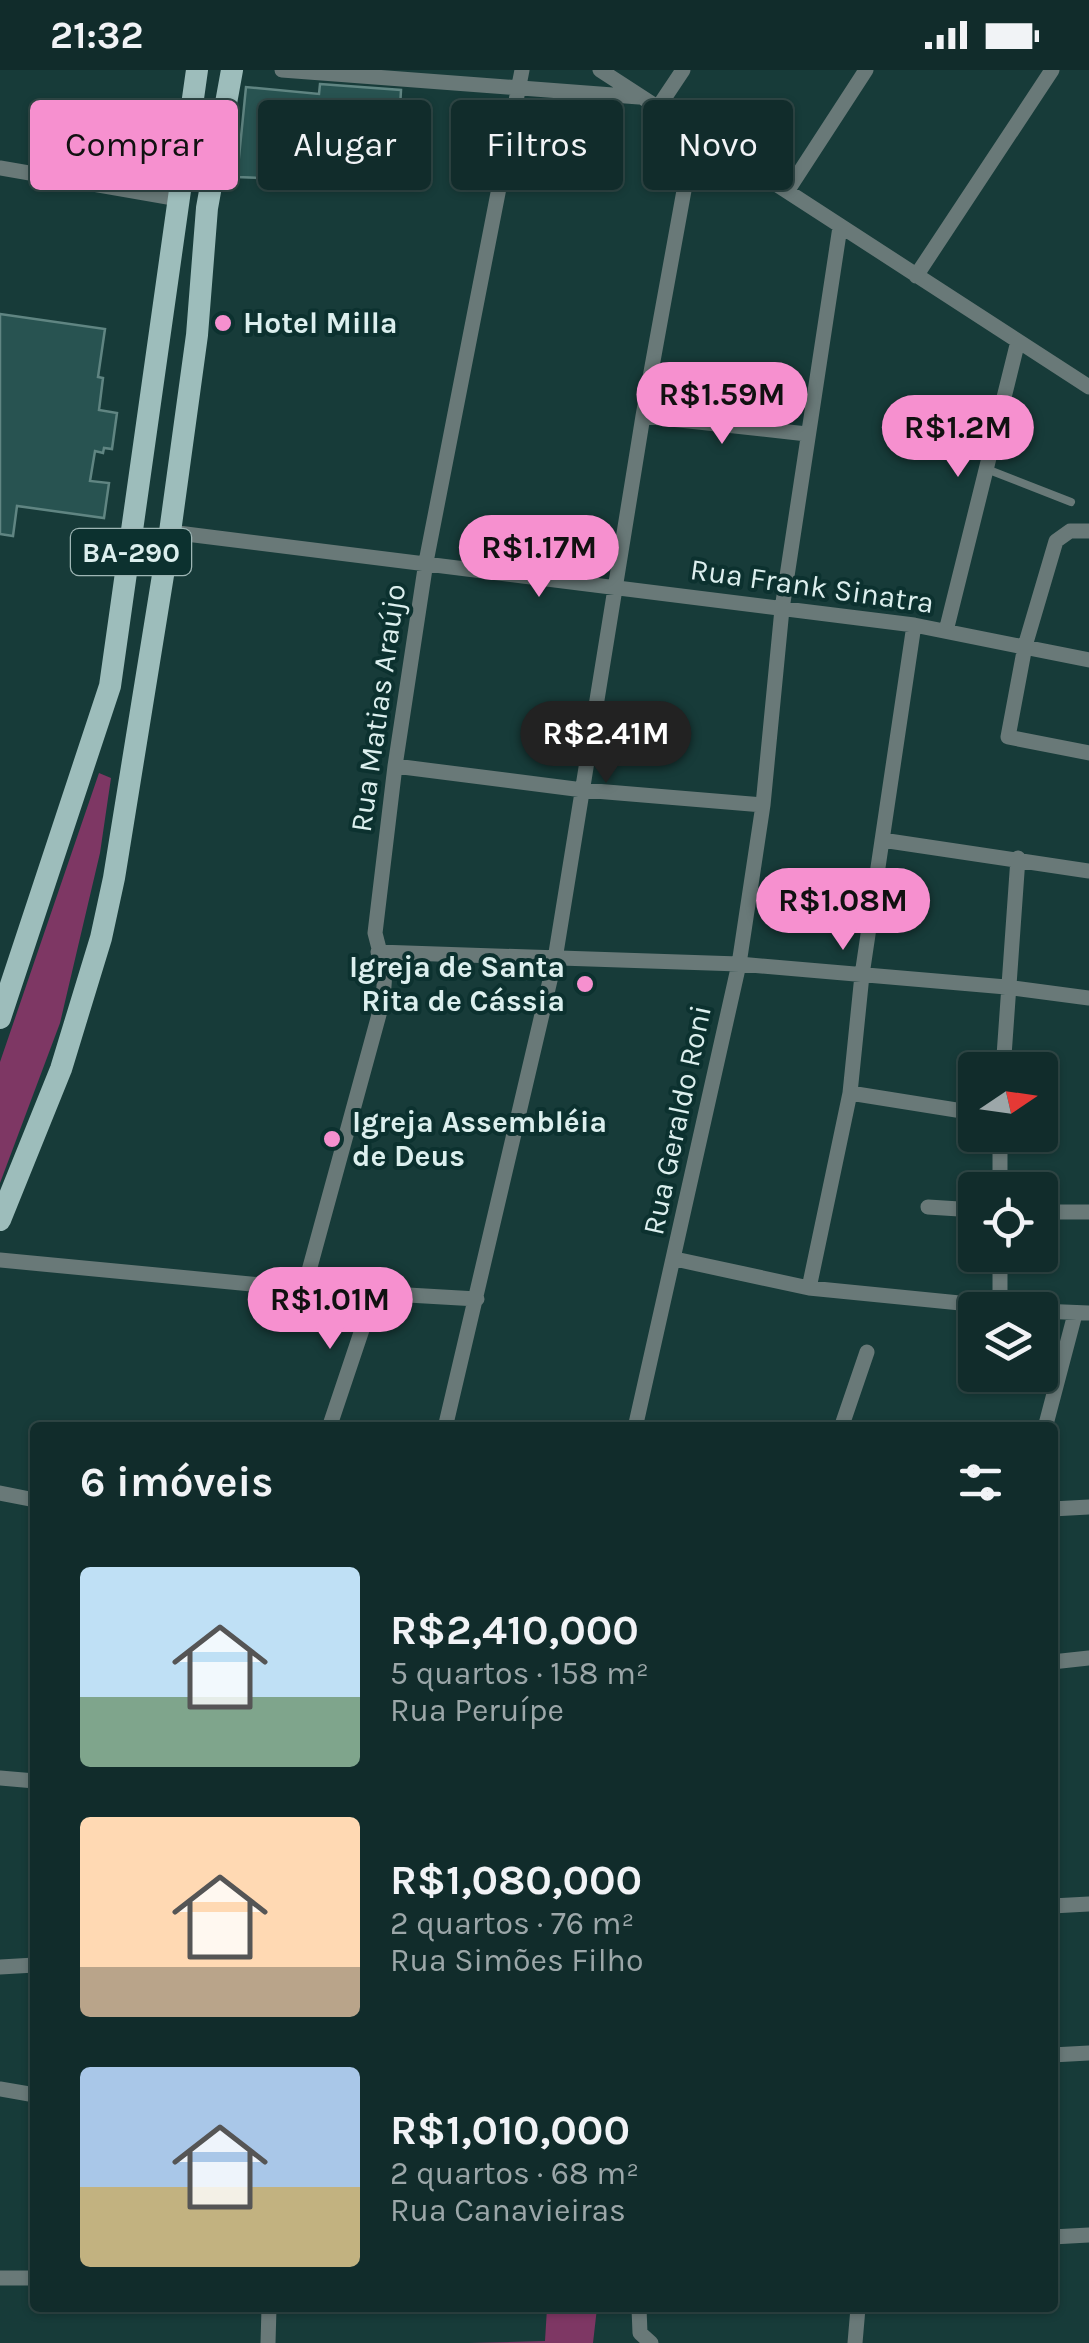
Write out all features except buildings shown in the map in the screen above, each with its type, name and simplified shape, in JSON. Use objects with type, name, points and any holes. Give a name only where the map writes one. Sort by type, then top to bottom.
[{"type":"main road","name":"BA-290","points":[[0,1018],[110,686],[197,70]]},
{"type":"main road","name":"BA-290","points":[[0,1220],[61,1069],[101,938],[170,532],[190,396],[207,208],[232,70]]},
{"type":"main road","points":[[158,352],[178,359],[190,396]]},
{"type":"street","points":[[282,70],[643,97]]},
{"type":"street","name":"Rua Matias Araújo","points":[[304,1289],[383,1000],[384,972],[374,933],[395,766],[426,562],[522,70]]},
{"type":"street","points":[[600,70],[648,100]]},
{"type":"street","points":[[663,100],[683,70]]},
{"type":"street","points":[[793,182],[866,70]]},
{"type":"street","points":[[916,276],[1052,70]]},
{"type":"street","points":[[0,168],[178,199]]},
{"type":"street","points":[[446,1422],[555,959],[642,416],[685,190]]},
{"type":"street","points":[[788,190],[1089,386]]},
{"type":"street","name":"Rua Geraldo Roni","points":[[637,1422],[739,964],[762,805],[782,609],[840,227]]},
{"type":"street","points":[[946,631],[1018,341]]},
{"type":"street","points":[[642,416],[807,434]]},
{"type":"street","points":[[1089,532],[1070,530],[1056,541],[1025,646],[1008,738],[1089,753]]},
{"type":"street","name":"Rua Frank Sinatra","points":[[170,532],[914,625],[1089,660]]},
{"type":"street","points":[[809,1288],[850,1093],[862,975],[914,625]]},
{"type":"street","points":[[395,766],[582,790],[762,805]]},
{"type":"street","points":[[882,840],[1089,871]]},
{"type":"street","points":[[1003,1052],[1018,858]]},
{"type":"street","points":[[378,952],[739,964],[1089,998]]},
{"type":"street","points":[[850,1093],[958,1110]]},
{"type":"street","points":[[928,1208],[958,1209]]},
{"type":"street","points":[[1058,1212],[1089,1212]]},
{"type":"street","points":[[675,1259],[809,1288],[958,1304]]},
{"type":"street","points":[[0,1260],[304,1289],[477,1299]]},
{"type":"street","points":[[330,1422],[375,1291]]},
{"type":"street","points":[[1047,1422],[1082,1314]]},
{"type":"street","points":[[843,1422],[867,1352]]},
{"type":"street","points":[[1,1498],[30,1500]]},
{"type":"street","points":[[1058,1509],[1089,1507]]},
{"type":"street","points":[[1058,1661],[1089,1658]]},
{"type":"street","points":[[0,1778],[30,1781]]},
{"type":"street","points":[[1058,1906],[1089,1904]]},
{"type":"street","points":[[0,1967],[30,1964]]},
{"type":"street","points":[[1058,2055],[1089,2053]]},
{"type":"street","points":[[0,2089],[30,2094]]},
{"type":"street","points":[[1058,2237],[1089,2236]]},
{"type":"street","points":[[0,2278],[30,2278]]},
{"type":"street","points":[[268,2343],[269,2312]]},
{"type":"street","points":[[856,2343],[858,2312]]},
{"type":"street","points":[[639,2315],[640,2333],[651,2343]]},
{"type":"lane","points":[[984,468],[1071,502]]},
{"type":"shaded area","points":[[99,773],[111,778],[100,853],[60,1023],[0,1183],[0,1062]]},
{"type":"shaded area","points":[[547,2312],[597,2312],[593,2343],[468,2343],[545,2341]]},
{"type":"place","name":"Hotel Milla","points":[[223,323]]},
{"type":"place","name":"Igreja de Santa Rita de Cássia","points":[[585,984]]},
{"type":"place","name":"Igreja Assembléia de Deus","points":[[332,1139]]}]
